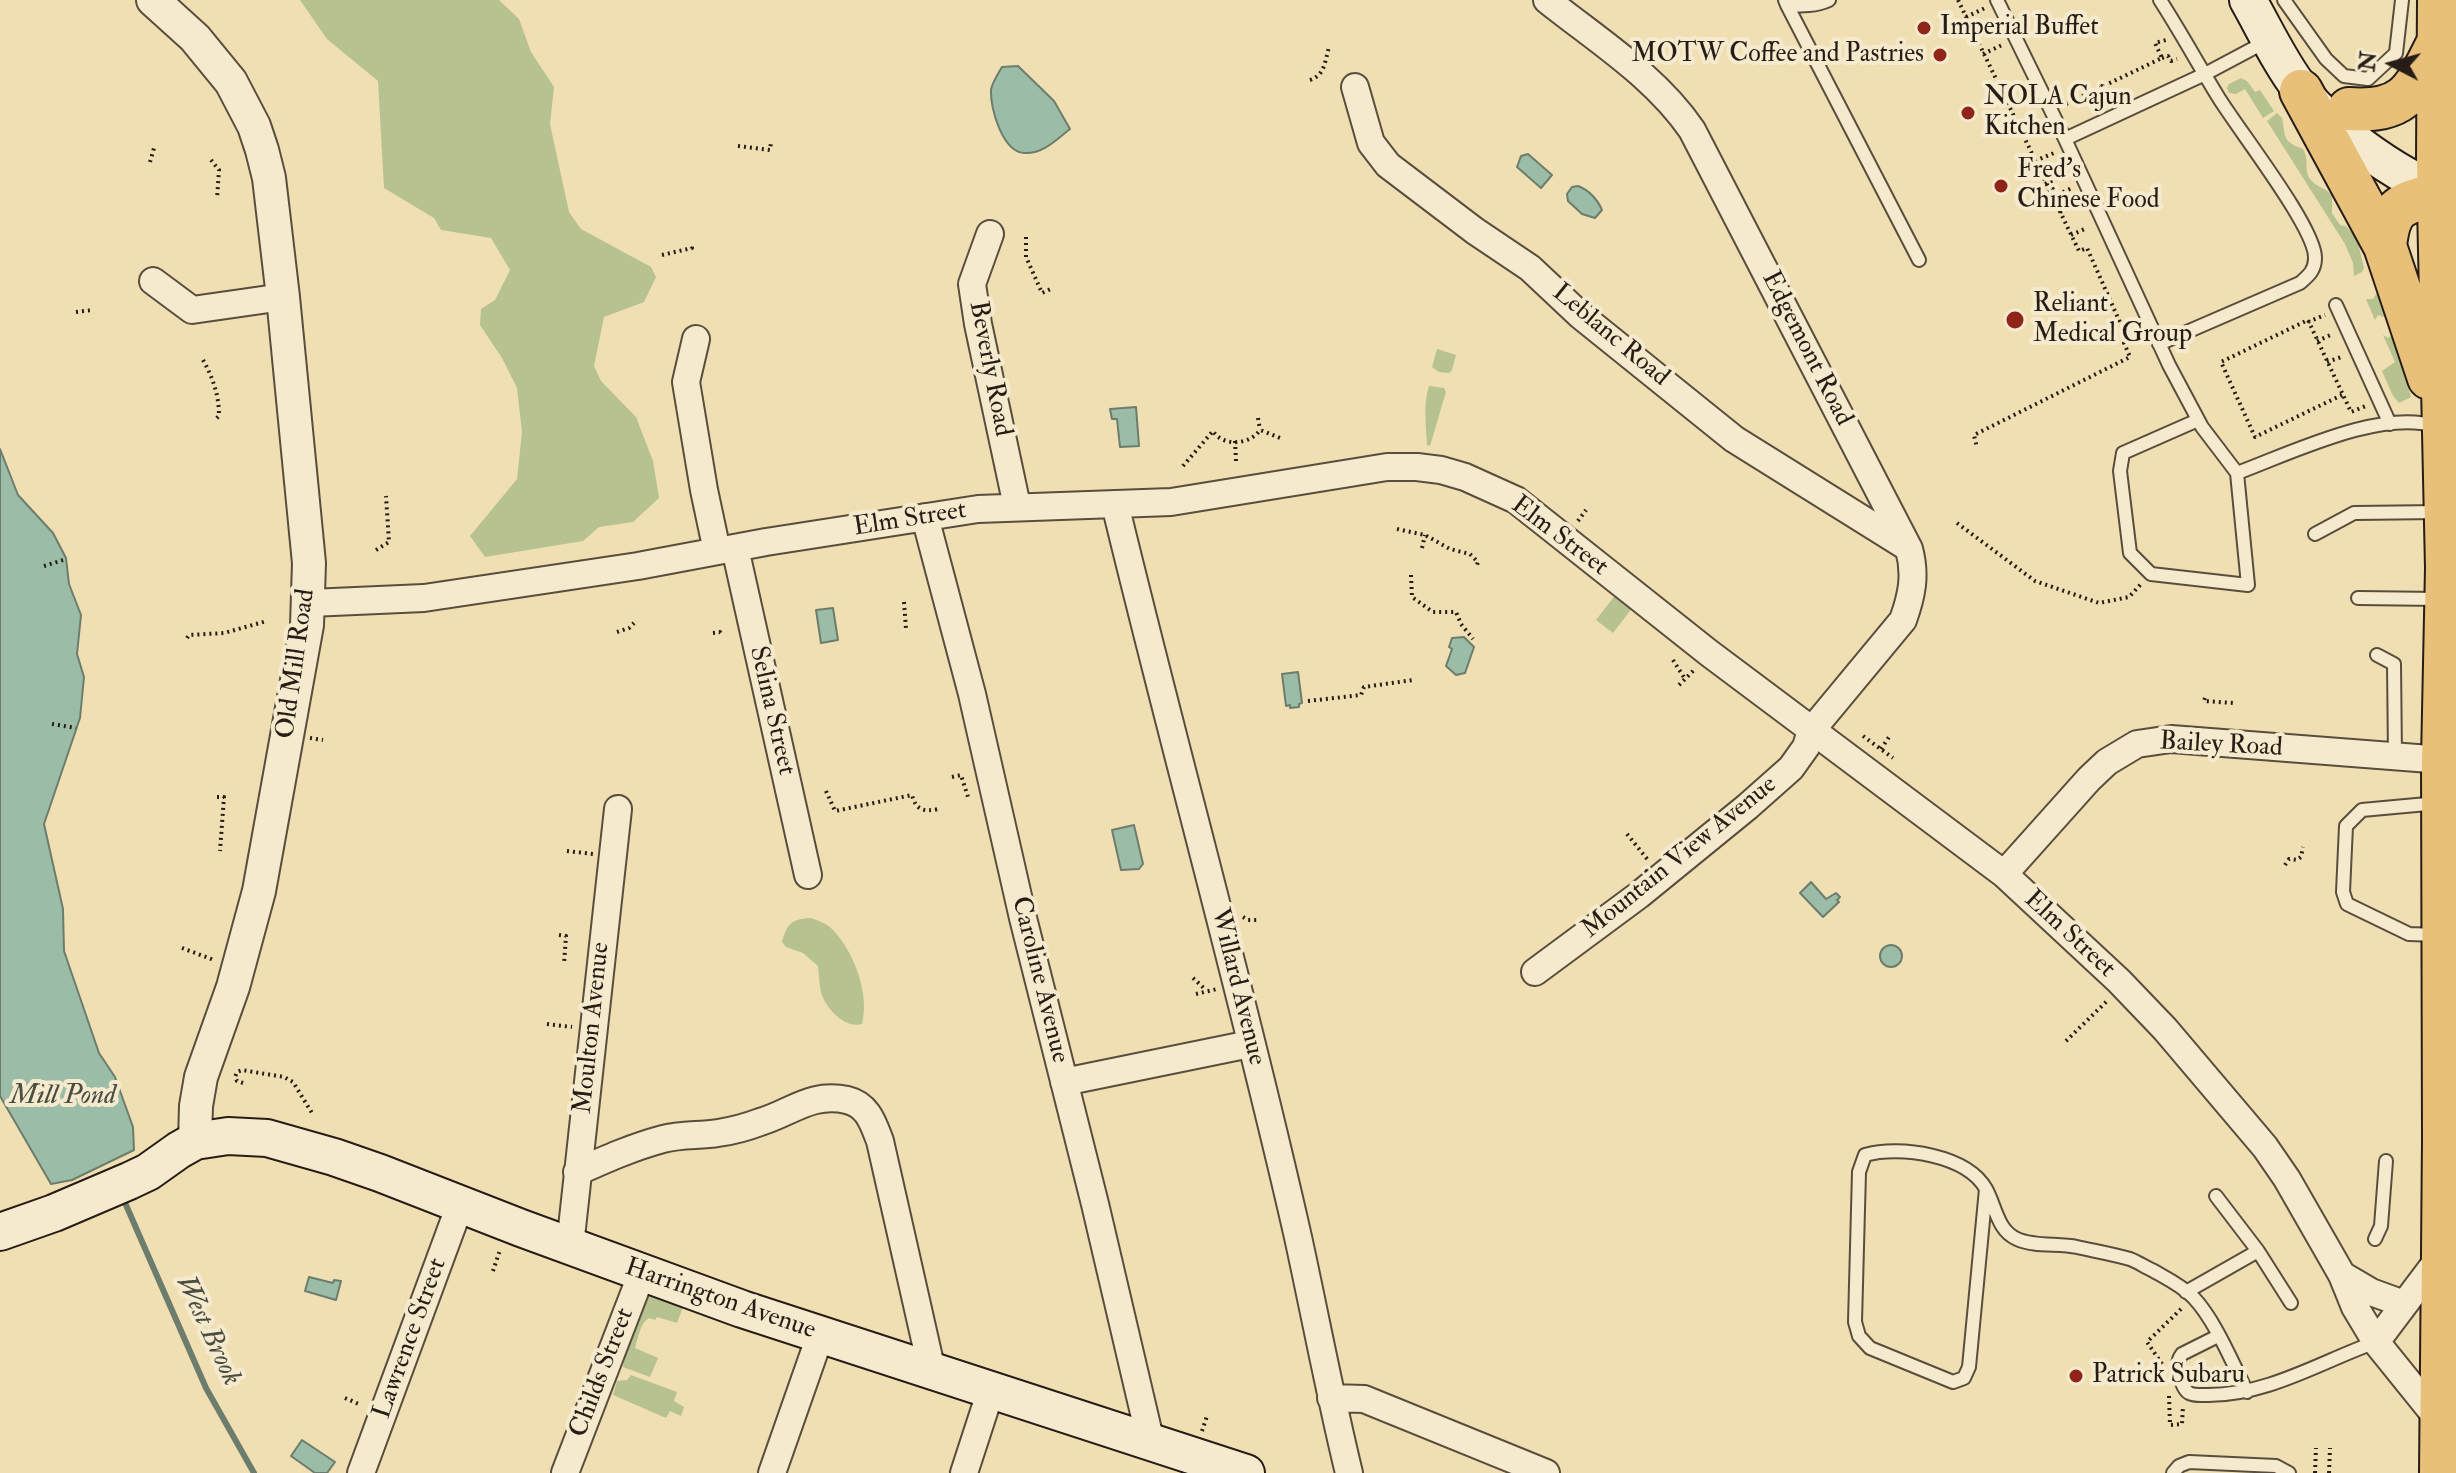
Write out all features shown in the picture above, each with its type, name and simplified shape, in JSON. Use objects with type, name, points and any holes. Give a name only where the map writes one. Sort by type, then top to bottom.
[{"type":"highway","points":[[2439,0],[2438,42],[2448,194],[2443,429],[2447,599],[2443,760],[2441,1473]]},
{"type":"highway","points":[[2349,93],[2385,109],[2408,94],[2421,77],[2438,42]]},
{"type":"highway","points":[[2301,91],[2385,246],[2443,429]]},
{"type":"highway","points":[[2385,246],[2391,215],[2402,206],[2448,194]]},
{"type":"main road","points":[[2248,0],[2301,91],[2326,118],[2403,174],[2448,194]]},
{"type":"main road","points":[[2270,39],[2316,84],[2349,93],[2448,194]]},
{"type":"main road","name":"Harrington Avenue","points":[[195,1141],[228,1136],[267,1138],[349,1162],[642,1273],[820,1336],[1246,1473]]},
{"type":"main road","points":[[0,1232],[90,1199],[148,1172],[195,1141]]},
{"type":"street","name":"Old Mill Road","points":[[153,0],[175,19],[231,82],[254,126],[262,150],[269,178],[283,297],[309,563],[310,603],[259,891],[239,970],[201,1077],[195,1141]]},
{"type":"street","name":"Edgemont Road","points":[[1547,0],[1643,75],[1675,107],[1692,130],[1909,549],[1914,578],[1903,620],[1811,731]]},
{"type":"street","name":"Leblanc Road","points":[[1355,87],[1371,143],[1388,165],[1530,268],[1580,315],[1734,439],[1909,549]]},
{"type":"street","name":"Beverly Road","points":[[990,234],[972,284],[1017,506]]},
{"type":"street","points":[[153,281],[192,310],[283,297]]},
{"type":"street","name":"Selina Street","points":[[696,339],[686,382],[808,875]]},
{"type":"street","name":"Elm Street","points":[[310,603],[424,598],[978,509],[1192,499],[1387,467],[1417,467],[1465,477],[1516,500],[1656,613],[2004,874],[2119,981],[2190,1058],[2274,1159],[2342,1275],[2355,1307],[2376,1342],[2443,1425]]},
{"type":"street","name":"Willard Avenue","points":[[1115,504],[1188,786],[1298,1237],[1349,1473]]},
{"type":"street","name":"Caroline Avenue","points":[[925,517],[972,694],[1023,918],[1151,1443]]},
{"type":"street","name":"Mountain View Avenue","points":[[1535,972],[1661,877],[1791,768],[1806,747],[1811,731]]},
{"type":"street","name":"Bailey Road","points":[[2004,874],[2089,779],[2110,759],[2137,744],[2171,739],[2443,760]]},
{"type":"street","name":"Moulton Avenue","points":[[570,1246],[618,809]]},
{"type":"street","points":[[1064,1082],[1250,1044]]},
{"type":"street","points":[[577,1172],[623,1151],[666,1138],[718,1133],[763,1122],[799,1104],[817,1099],[849,1100],[862,1106],[880,1141],[932,1371]]},
{"type":"street","name":"Lawrence Street","points":[[361,1473],[460,1205]]},
{"type":"street","points":[[2376,1342],[2443,1252]]},
{"type":"street","name":"Childs Street","points":[[565,1473],[642,1273]]},
{"type":"street","points":[[2342,1275],[2371,1292],[2404,1304]]},
{"type":"street","points":[[772,1473],[820,1336]]},
{"type":"street","points":[[964,1473],[991,1390]]},
{"type":"street","points":[[1331,1398],[1364,1399],[1546,1473]]},
{"type":"lane","points":[[1829,0],[1820,4],[1786,3],[1919,260]]},
{"type":"lane","points":[[1997,0],[2159,344],[2198,420],[2237,473],[2248,585],[2151,574],[2130,553],[2120,471],[2123,453],[2198,420]]},
{"type":"lane","points":[[2159,344],[2300,283],[2313,271],[2316,257],[2309,237],[2285,196],[2216,95],[2160,0]]},
{"type":"lane","points":[[2284,0],[2326,59],[2344,76],[2349,93],[2396,53],[2402,0]]},
{"type":"lane","points":[[2065,139],[2205,74],[2270,39]]},
{"type":"lane","points":[[2336,305],[2390,424]]},
{"type":"lane","points":[[2237,473],[2358,428],[2410,421],[2443,429]]},
{"type":"lane","points":[[2315,534],[2354,513],[2446,512]]},
{"type":"lane","points":[[2358,598],[2447,599]]},
{"type":"lane","points":[[2377,655],[2394,664],[2395,756]]},
{"type":"lane","points":[[2443,803],[2362,810],[2346,826],[2343,892],[2347,904],[2409,934],[2443,935]]},
{"type":"lane","points":[[1986,1189],[1972,1346],[1964,1378],[1953,1382],[1870,1348],[1859,1336],[1855,1322],[1859,1172],[1865,1155],[1880,1151],[1906,1151],[1940,1157],[1973,1172],[1986,1189],[2006,1232],[2019,1241],[2071,1246],[2132,1260],[2174,1282],[2193,1297],[2218,1336],[2247,1392]]},
{"type":"lane","points":[[2375,1239],[2381,1226],[2386,1161]]},
{"type":"lane","points":[[2216,1196],[2258,1251],[2291,1303]]},
{"type":"lane","points":[[2186,1292],[2258,1251]]},
{"type":"lane","points":[[2218,1336],[2178,1359],[2183,1386],[2194,1395],[2247,1392],[2376,1342]]},
{"type":"lane","points":[[2173,1473],[2189,1462],[2276,1466],[2289,1473]]},
{"type":"path","points":[[1958,0],[2079,251],[2087,248],[2126,336],[2124,343],[2130,357],[1974,435],[1977,448]]},
{"type":"path","points":[[1966,17],[1985,8]]},
{"type":"path","points":[[2062,105],[2162,58],[2168,56],[2171,61],[2179,58],[2165,39],[2155,43],[2162,58]]},
{"type":"path","points":[[1983,54],[2002,45]]},
{"type":"path","points":[[1310,80],[1322,73],[1329,47]]},
{"type":"path","points":[[2001,92],[2018,82]]},
{"type":"path","points":[[2018,127],[2036,118]]},
{"type":"path","points":[[738,146],[770,150],[771,143]]},
{"type":"path","points":[[150,162],[154,148]]},
{"type":"path","points":[[2035,161],[2054,153]]},
{"type":"path","points":[[211,160],[219,170],[217,199]]},
{"type":"path","points":[[2045,184],[2066,175]]},
{"type":"path","points":[[2052,197],[2072,188]]},
{"type":"path","points":[[1026,237],[1026,257],[1042,293],[1053,288]]},
{"type":"path","points":[[662,255],[692,248],[691,243]]},
{"type":"path","points":[[76,312],[93,310]]},
{"type":"path","points":[[2342,395],[2255,437],[2221,362],[2308,320],[2351,412],[2380,401]]},
{"type":"path","points":[[203,360],[216,389],[219,416],[214,421]]},
{"type":"path","points":[[1258,418],[1260,430]]},
{"type":"path","points":[[1260,430],[1283,439]]},
{"type":"path","points":[[1183,466],[1213,431],[1223,441],[1235,441],[1252,439],[1260,430]]},
{"type":"path","points":[[1235,441],[1236,461]]},
{"type":"path","points":[[376,550],[389,542],[386,496]]},
{"type":"path","points":[[1957,523],[2035,581],[2099,603],[2129,597],[2151,574]]},
{"type":"path","points":[[1397,529],[1425,535],[1450,549],[1475,557],[1478,562],[1476,568]]},
{"type":"path","points":[[1422,548],[1425,535]]},
{"type":"path","points":[[44,566],[63,560]]},
{"type":"path","points":[[1411,575],[1412,597],[1433,612],[1456,612],[1473,639]]},
{"type":"path","points":[[904,602],[906,629]]},
{"type":"path","points":[[187,638],[207,632],[224,633],[267,621]]},
{"type":"path","points":[[617,632],[634,623]]},
{"type":"path","points":[[713,633],[720,632],[722,636]]},
{"type":"path","points":[[1673,660],[1685,679]]},
{"type":"path","points":[[1679,685],[1702,661]]},
{"type":"path","points":[[1308,701],[1361,695],[1364,687],[1413,680]]},
{"type":"path","points":[[2205,698],[2204,701],[2233,703]]},
{"type":"path","points":[[52,724],[76,728]]},
{"type":"path","points":[[1863,736],[1893,758]]},
{"type":"path","points":[[1881,749],[1889,737]]},
{"type":"path","points":[[952,777],[961,775],[968,797]]},
{"type":"path","points":[[826,791],[835,811],[912,795],[914,804],[920,810],[938,809]]},
{"type":"path","points":[[217,797],[224,797],[220,851]]},
{"type":"path","points":[[1627,834],[1661,877]]},
{"type":"path","points":[[2285,865],[2289,859],[2301,857],[2303,847]]},
{"type":"path","points":[[559,935],[566,936],[564,964]]},
{"type":"path","points":[[182,948],[239,970]]},
{"type":"path","points":[[1193,978],[1207,991]]},
{"type":"path","points":[[2066,1041],[2108,1000]]},
{"type":"path","points":[[243,1083],[235,1077],[242,1070],[284,1077],[293,1082],[312,1113]]},
{"type":"path","points":[[493,1271],[504,1240]]},
{"type":"path","points":[[2315,1473],[2316,1448]]},
{"type":"path","points":[[2329,1473],[2330,1448]]},
{"type":"shaded area","points":[[300,0],[499,0],[519,19],[531,52],[554,87],[550,124],[569,212],[581,229],[651,267],[656,277],[644,302],[604,317],[594,366],[601,381],[636,417],[653,461],[659,498],[633,522],[599,527],[583,541],[485,557],[470,536],[517,479],[522,432],[517,388],[480,325],[481,309],[495,300],[510,270],[491,238],[441,230],[434,218],[384,188],[378,81],[327,39]]},
{"type":"shaded area","points":[[2241,78],[2255,92],[2260,90],[2274,111],[2263,118],[2245,89],[2236,94],[2229,93],[2229,84]]},
{"type":"shaded area","points":[[2277,113],[2282,118],[2288,141],[2303,149],[2309,177],[2332,196],[2332,213],[2340,225],[2346,226],[2357,239],[2364,268],[2362,272],[2354,276],[2353,263],[2345,244],[2267,121]]},
{"type":"shaded area","points":[[2372,262],[2411,397],[2399,403],[2382,371],[2395,362],[2383,335],[2391,336],[2387,318],[2378,315],[2375,320],[2366,299],[2373,299],[2377,293],[2370,269]]},
{"type":"shaded area","points":[[1437,349],[1456,355],[1449,373],[1432,367]]},
{"type":"shaded area","points":[[1429,386],[1444,388],[1446,392],[1430,446],[1427,445],[1425,415]]},
{"type":"shaded area","points":[[1616,594],[1633,607],[1613,633],[1596,620]]},
{"type":"shaded area","points":[[811,918],[831,928],[854,962],[864,1000],[862,1024],[849,1023],[831,1010],[821,992],[818,966],[803,953],[786,947],[782,942],[791,923]]},
{"type":"shaded area","points":[[650,1294],[683,1307],[677,1323],[657,1317],[655,1320],[649,1318],[641,1327],[635,1348],[658,1358],[650,1377],[623,1367],[626,1350],[646,1296]]},
{"type":"shaded area","points":[[631,1375],[677,1392],[674,1401],[684,1407],[681,1416],[670,1411],[666,1418],[613,1395],[617,1381],[627,1380]]},
{"type":"water","points":[[1018,66],[1054,101],[1070,129],[1032,153],[1017,151],[1004,138],[991,98],[995,78],[1002,67]]},
{"type":"water","points":[[1528,154],[1552,175],[1541,188],[1517,167],[1521,156]]},
{"type":"water","points":[[1578,186],[1596,199],[1600,206],[1602,210],[1595,218],[1582,214],[1568,201],[1567,194],[1572,187]]},
{"type":"water","points":[[1136,407],[1139,446],[1120,447],[1117,419],[1112,419],[1110,409]]},
{"type":"water","name":"Mill Pond","points":[[0,449],[18,495],[53,533],[66,558],[69,584],[81,615],[77,654],[84,677],[80,718],[44,824],[63,909],[64,951],[99,1053],[115,1077],[133,1127],[134,1150],[72,1180],[51,1184],[0,1096]]},
{"type":"water","points":[[833,608],[838,640],[821,643],[816,610]]},
{"type":"water","points":[[1464,637],[1474,647],[1465,673],[1456,675],[1446,666],[1452,649],[1449,647],[1452,638]]},
{"type":"water","points":[[1298,672],[1302,703],[1299,707],[1290,708],[1290,705],[1286,706],[1282,674]]},
{"type":"water","points":[[1134,825],[1143,864],[1139,869],[1121,870],[1112,830]]},
{"type":"water","points":[[1811,882],[1826,899],[1836,893],[1840,897],[1839,902],[1823,917],[1800,893]]},
{"type":"water","points":[[1891,945],[1899,948],[1902,956],[1899,964],[1891,967],[1883,964],[1880,956],[1883,948]]},
{"type":"water","points":[[309,1277],[333,1283],[334,1280],[341,1281],[336,1300],[305,1291]]},
{"type":"water","points":[[302,1440],[335,1462],[327,1473],[315,1473],[291,1456]]},
{"type":"waterway","name":"West Brook","points":[[126,1205],[206,1388],[254,1473]]},
{"type":"place","name":"Imperial Buffet","points":[[1924,28]]},
{"type":"place","name":"MOTW Coffee and Pastries","points":[[1940,55]]},
{"type":"place","name":"NOLA Cajun Kitchen","points":[[1968,113]]},
{"type":"place","name":"Fred's Chinese Food","points":[[2001,186]]},
{"type":"place","name":"Reliant Medical Group","points":[[2015,320]]},
{"type":"place","name":"Patrick Subaru","points":[[2076,1376]]}]
